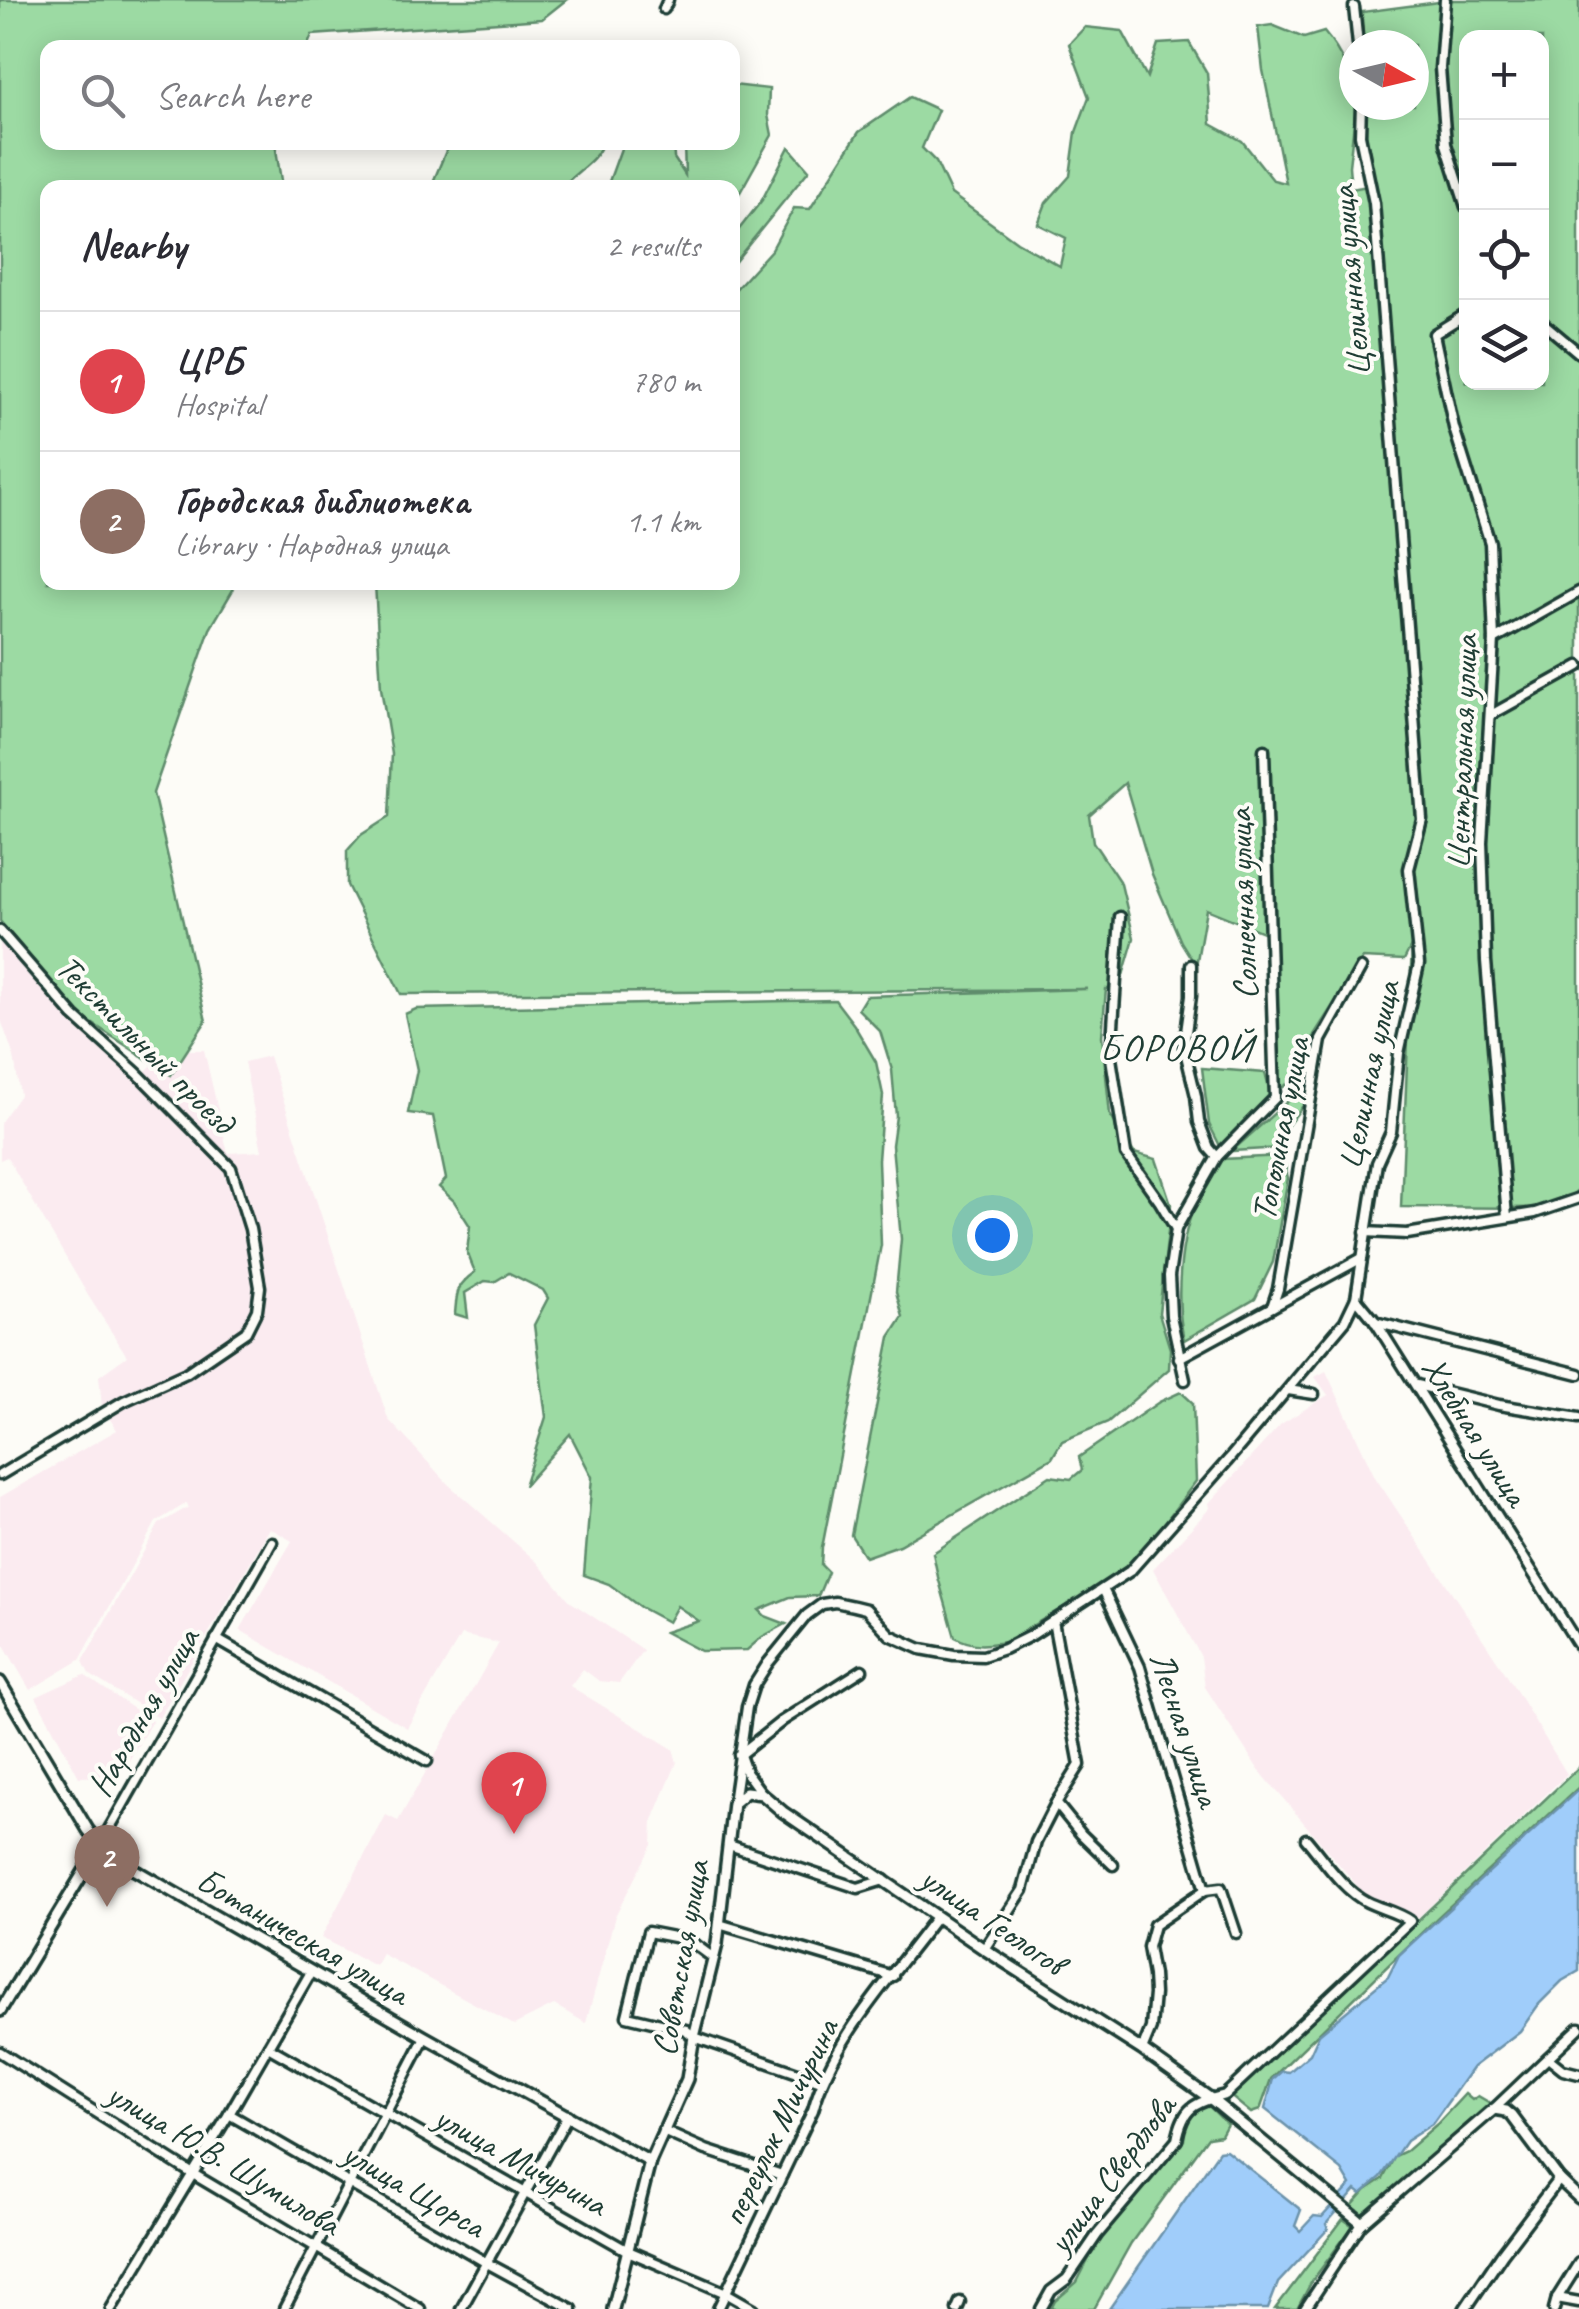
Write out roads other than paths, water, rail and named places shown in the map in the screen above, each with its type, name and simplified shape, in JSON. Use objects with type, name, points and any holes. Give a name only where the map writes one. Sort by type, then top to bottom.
[{"type":"street","points":[[1444,0],[1440,68],[1446,144],[1459,185]]},
{"type":"street","points":[[1354,8],[1356,30]]},
{"type":"street","name":"Целинная улица","points":[[822,1604],[835,1602],[866,1609],[890,1635],[921,1649],[954,1655],[983,1656],[1004,1649],[1053,1621],[1130,1571],[1145,1556],[1345,1321],[1356,1298],[1377,1163],[1391,1132],[1399,1053],[1419,964],[1408,869],[1422,819],[1374,204],[1360,120]]},
{"type":"street","name":"Центральная улица","points":[[1459,318],[1434,334],[1454,428],[1490,543],[1494,640],[1482,842],[1485,941],[1507,1218]]},
{"type":"street","points":[[1549,328],[1579,353]]},
{"type":"street","points":[[1494,640],[1579,592]]},
{"type":"street","points":[[1490,715],[1579,666]]},
{"type":"street","name":"Солнечная улица","points":[[1185,1380],[1170,1316],[1169,1276],[1176,1229],[1217,1158],[1275,1098],[1264,750]]},
{"type":"street","points":[[1120,917],[1110,1058],[1126,1154],[1176,1229]]},
{"type":"street","name":"Текстильный проезд","points":[[0,932],[74,1016],[231,1168],[250,1229],[260,1287],[257,1310],[246,1332],[186,1373],[124,1401],[0,1475]]},
{"type":"street","points":[[1191,965],[1192,996],[1184,1047],[1199,1122],[1217,1158]]},
{"type":"street","name":"Тополиная улица","points":[[1272,1307],[1320,1040],[1361,968]]},
{"type":"street","points":[[1365,1232],[1407,1234],[1535,1213],[1579,1198]]},
{"type":"street","points":[[1180,1358],[1362,1258]]},
{"type":"street","name":"Хлебная улица","points":[[1356,1298],[1375,1322],[1579,1646]]},
{"type":"street","points":[[1375,1322],[1579,1374]]},
{"type":"street","points":[[1415,1385],[1499,1405],[1579,1418]]},
{"type":"street","points":[[1288,1390],[1314,1394]]},
{"type":"street","name":"Народная улица","points":[[0,2012],[272,1542]]},
{"type":"street","name":"Лесная улица","points":[[1103,1589],[1140,1667],[1206,1890],[1221,1888],[1236,1933]]},
{"type":"street","name":"Советская улица","points":[[613,2309],[650,2162],[686,2079],[719,1924],[746,1708],[768,1663],[807,1615],[822,1604]]},
{"type":"street","points":[[984,1949],[1022,1890],[1036,1842],[1080,1765],[1053,1621]]},
{"type":"street","points":[[216,1639],[427,1761]]},
{"type":"street","points":[[762,1794],[739,1755],[782,1720],[862,1670]]},
{"type":"street","name":"Ботаническая улица","points":[[0,1682],[100,1845],[128,1868],[650,2162]]},
{"type":"street","points":[[733,1803],[746,1792],[762,1794]]},
{"type":"street","name":"улица Геологов","points":[[762,1794],[936,1917],[1211,2099],[1357,2219]]},
{"type":"street","points":[[1056,1803],[1114,1865]]},
{"type":"street","name":"улица Свердлова","points":[[1041,2309],[1051,2291],[1067,2280],[1097,2235],[1177,2140],[1181,2120],[1195,2104],[1225,2096],[1410,1921],[1349,1890],[1306,1838]]},
{"type":"street","points":[[728,1845],[858,1888],[884,1880]]},
{"type":"street","points":[[1142,2050],[1150,2028],[1154,1994],[1148,1947],[1154,1924],[1206,1890]]},
{"type":"street","name":"переулок Мичурина","points":[[718,2309],[813,2110],[821,2081],[860,2018],[936,1917]]},
{"type":"street","points":[[719,1924],[892,1976]]},
{"type":"street","points":[[712,1957],[689,1940],[648,1932],[627,2016],[686,2030],[694,2037],[821,2081]]},
{"type":"street","points":[[112,2309],[311,1972]]},
{"type":"street","points":[[1305,2309],[1357,2219],[1494,2108],[1579,2028]]},
{"type":"street","points":[[284,2309],[426,2037]]},
{"type":"street","name":"улица Мичурина","points":[[268,2047],[628,2251],[754,2309]]},
{"type":"street","name":"улица Ю.В. Шумилова","points":[[0,2052],[192,2174],[420,2309]]},
{"type":"street","points":[[1548,2058],[1563,2070],[1579,2074]]},
{"type":"street","points":[[1494,2108],[1512,2116],[1579,2198]]},
{"type":"street","name":"улица Щорса","points":[[229,2114],[572,2309]]},
{"type":"street","points":[[462,2309],[568,2114]]},
{"type":"street","points":[[663,2131],[782,2175]]},
{"type":"street","points":[[1465,2309],[1560,2178]]},
{"type":"street","points":[[1554,2309],[1579,2263]]},
{"type":"street","points":[[1558,2298],[1579,2302]]},
{"type":"water","points":[[1579,1789],[1579,1971],[1562,1981],[1539,2004],[1520,2031],[1473,2067],[1432,2124],[1406,2141],[1381,2177],[1361,2194],[1356,2190],[1326,2224],[1328,2229],[1278,2283],[1268,2309],[1109,2309],[1219,2151],[1226,2150],[1301,2210],[1295,2226],[1300,2231],[1314,2216],[1322,2217],[1351,2185],[1342,2170],[1265,2109],[1273,2079],[1282,2071],[1289,2072],[1310,2054],[1319,2034],[1388,1977],[1399,1955]]},
{"type":"place","name":"ЦРБ","points":[[514,1834]]},
{"type":"place","name":"Городская библиотека","points":[[107,1907]]},
{"type":"district","name":"БОРОВОЙ","points":[[1177,1047]]}]
